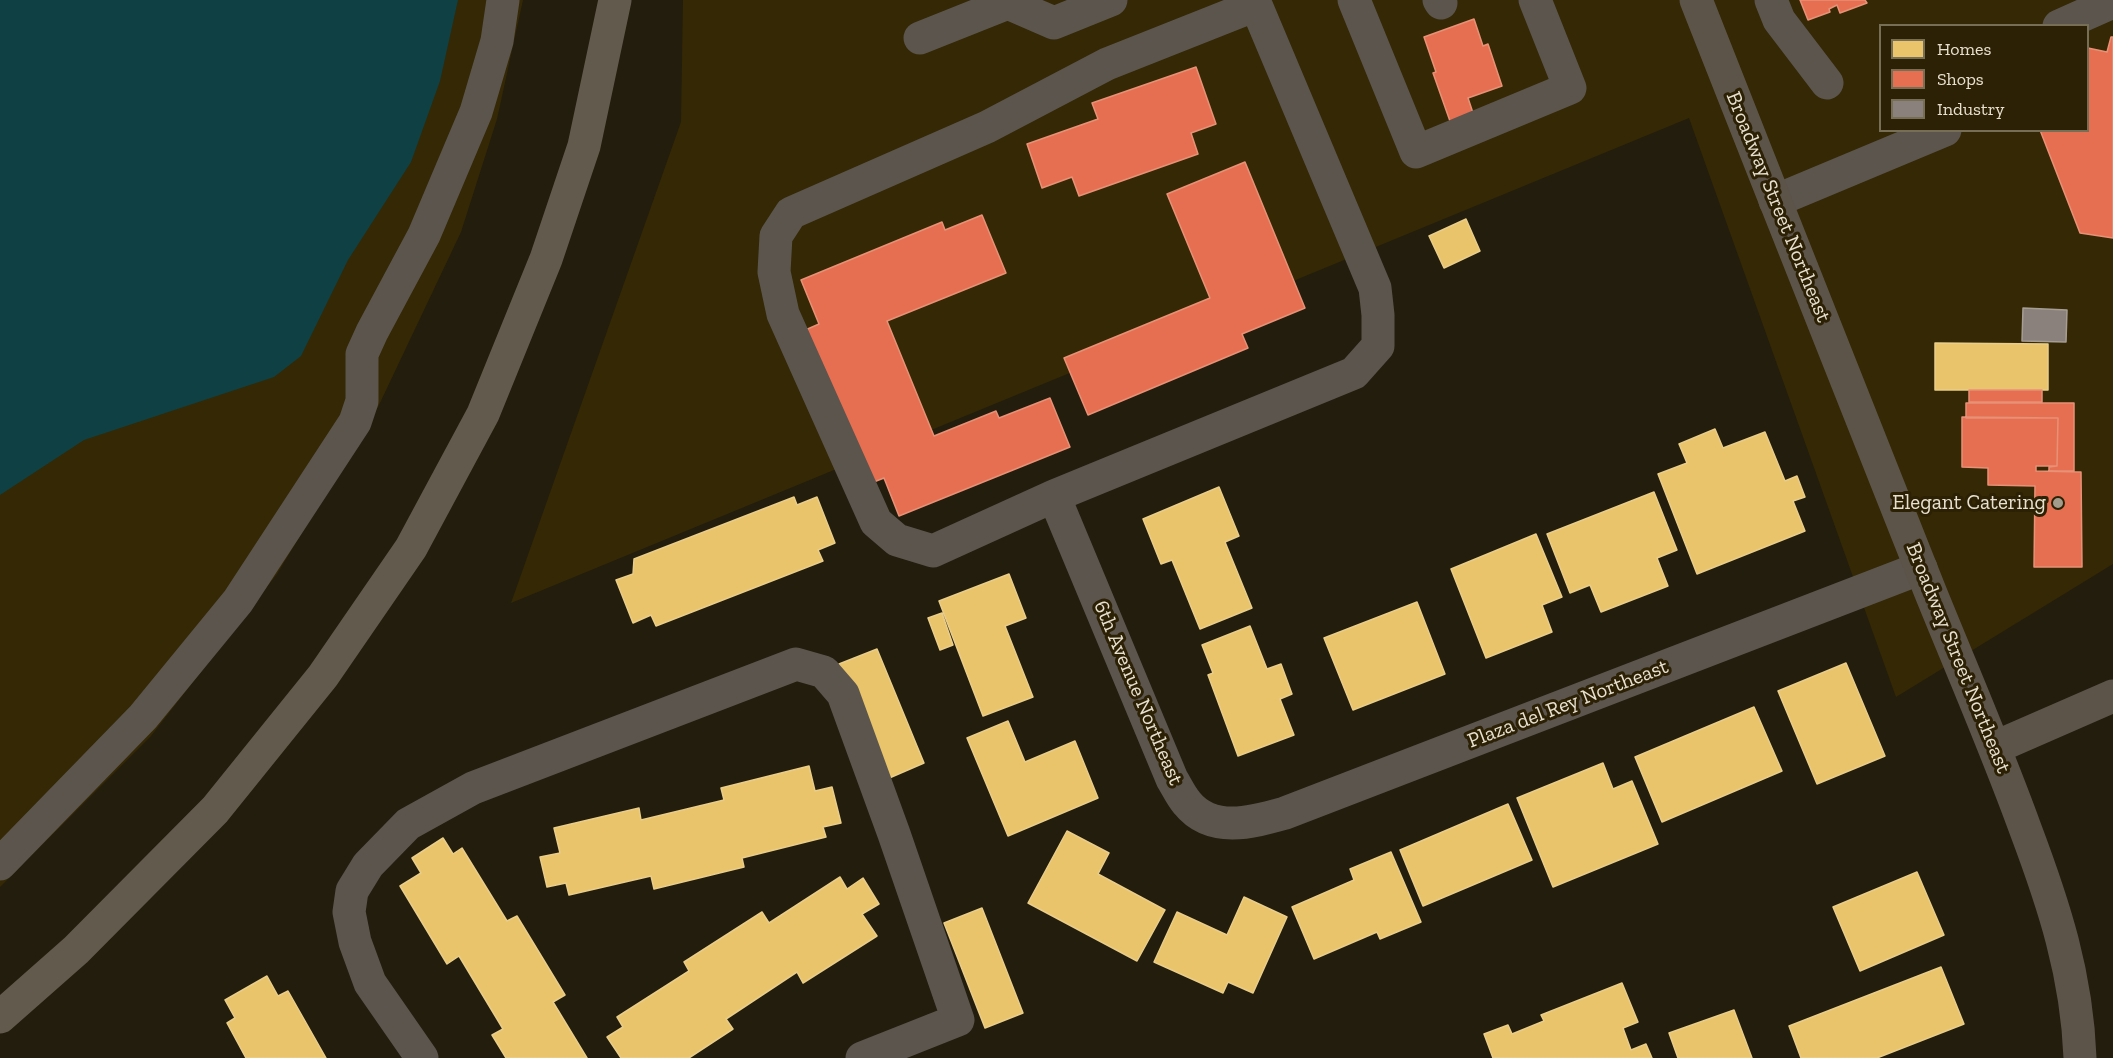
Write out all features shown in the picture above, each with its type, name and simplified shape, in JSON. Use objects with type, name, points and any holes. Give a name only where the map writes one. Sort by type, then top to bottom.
[{"type":"highway","points":[[0,1017],[76,950],[215,810],[323,676],[411,548],[483,414],[546,259],[584,146],[615,0]]},
{"type":"main road","name":"Broadway Street Northeast","points":[[1696,0],[1921,568],[1996,747],[2065,946],[2079,1024],[2080,1058]]},
{"type":"main road","points":[[1996,747],[2113,696]]},
{"type":"street","points":[[0,864],[143,717],[238,600],[354,422],[362,401],[362,354],[424,235],[476,112],[496,40],[503,0]]},
{"type":"street","points":[[920,38],[1008,3],[1054,23],[1111,0]]},
{"type":"street","points":[[1354,0],[1416,152],[1570,88],[1535,0]]},
{"type":"street","points":[[1771,0],[1779,20],[1827,83]]},
{"type":"street","points":[[1261,2],[1374,288],[1378,315],[1378,346],[1354,374],[1053,496],[933,551],[897,540],[876,522],[783,314],[774,272],[776,236],[791,213],[987,127],[1107,64],[1261,2]]},
{"type":"street","points":[[2064,24],[2113,2]]},
{"type":"street","points":[[1775,201],[1940,132]]},
{"type":"street","name":"6th Avenue Northeast","points":[[1053,496],[1172,779],[1188,805],[1211,822]]},
{"type":"street","name":"Plaza del Rey Northeast","points":[[1211,822],[1248,823],[1285,813],[1921,568]]},
{"type":"street","points":[[422,1058],[370,983],[355,942],[350,912],[352,891],[368,865],[408,824],[473,788],[796,664],[824,672],[843,694],[958,1020],[862,1058]]},
{"type":"shaded area","points":[[0,0],[523,0],[497,119],[461,232],[378,407],[277,574],[151,736],[0,887]]},
{"type":"shaded area","points":[[683,0],[2113,0],[2113,564],[1896,697],[1689,118],[511,603],[681,122]]},
{"type":"water","points":[[0,0],[458,0],[440,81],[411,162],[348,260],[301,356],[274,377],[84,440],[0,495]]},
{"type":"building: Homes","points":[[1466,219],[1480,251],[1444,268],[1429,236]]},
{"type":"building: Homes","points":[[1935,343],[2048,344],[2048,390],[1935,390]]},
{"type":"building: Homes","points":[[1715,429],[1723,448],[1765,432],[1785,481],[1797,476],[1805,497],[1793,501],[1805,531],[1697,574],[1658,474],[1687,463],[1679,444]]},
{"type":"building: Homes","points":[[1219,487],[1239,536],[1225,542],[1252,608],[1200,629],[1172,560],[1161,564],[1143,519]]},
{"type":"building: Homes","points":[[1654,492],[1677,550],[1657,558],[1668,586],[1601,612],[1590,585],[1570,593],[1547,534]]},
{"type":"building: Homes","points":[[794,497],[797,505],[817,497],[835,543],[818,550],[823,561],[656,626],[651,615],[633,623],[616,580],[633,574],[634,559]]},
{"type":"building: Homes","points":[[1536,534],[1562,597],[1542,605],[1552,632],[1486,658],[1451,569]]},
{"type":"building: Homes","points":[[1009,574],[1026,618],[1005,626],[1033,697],[983,716],[939,601]]},
{"type":"building: Homes","points":[[1417,602],[1445,674],[1353,710],[1324,638]]},
{"type":"building: Homes","points":[[942,613],[953,645],[940,650],[928,618]]},
{"type":"building: Homes","points":[[1250,626],[1267,669],[1281,664],[1292,694],[1280,699],[1294,735],[1238,756],[1208,675],[1213,673],[1202,645]]},
{"type":"building: Homes","points":[[877,649],[924,763],[887,779],[839,664]]},
{"type":"building: Homes","points":[[1846,663],[1885,756],[1817,784],[1778,691]]},
{"type":"building: Homes","points":[[1754,707],[1782,771],[1662,822],[1635,757]]},
{"type":"building: Homes","points":[[1008,721],[1025,762],[1075,741],[1098,798],[1008,836],[967,738]]},
{"type":"building: Homes","points":[[1603,763],[1613,789],[1632,781],[1658,844],[1553,887],[1517,798]]},
{"type":"building: Homes","points":[[809,766],[815,791],[832,787],[841,823],[823,827],[826,837],[742,858],[744,867],[654,889],[651,876],[569,895],[566,883],[547,887],[540,857],[560,853],[554,828],[639,808],[641,820],[724,800],[721,788]]},
{"type":"building: Homes","points":[[1508,804],[1532,860],[1423,906],[1400,850]]},
{"type":"building: Homes","points":[[1067,831],[1109,853],[1098,874],[1165,910],[1137,961],[1028,903]]},
{"type":"building: Homes","points":[[443,838],[453,854],[462,848],[507,921],[517,916],[565,995],[553,1002],[587,1058],[506,1058],[492,1035],[503,1029],[459,956],[447,964],[400,886],[421,873],[412,858]]},
{"type":"building: Homes","points":[[1391,852],[1421,922],[1380,939],[1377,932],[1314,959],[1292,907],[1354,880],[1350,869]]},
{"type":"building: Homes","points":[[1917,872],[1944,935],[1860,971],[1833,907]]},
{"type":"building: Homes","points":[[840,877],[847,889],[863,878],[879,904],[862,914],[877,936],[803,983],[797,972],[726,1019],[733,1029],[689,1058],[621,1058],[607,1037],[623,1027],[617,1017],[689,971],[684,962],[762,912],[769,923]]},
{"type":"building: Homes","points":[[1244,897],[1287,917],[1253,993],[1228,982],[1223,993],[1154,962],[1177,912],[1227,935]]},
{"type":"building: Homes","points":[[982,908],[1023,1013],[985,1028],[944,923]]},
{"type":"building: Homes","points":[[1941,967],[1964,1024],[1877,1058],[1801,1058],[1789,1026]]},
{"type":"building: Homes","points":[[267,976],[278,996],[288,991],[326,1058],[246,1058],[227,1023],[235,1018],[225,1000]]},
{"type":"building: Homes","points":[[1622,983],[1638,1022],[1623,1028],[1631,1050],[1646,1044],[1652,1058],[1493,1058],[1484,1034],[1508,1025],[1512,1034],[1544,1021],[1541,1015]]},
{"type":"building: Homes","points":[[1734,1010],[1752,1058],[1678,1058],[1669,1033]]},
{"type":"building: Shops","points":[[1800,0],[1865,0],[1867,3],[1840,13],[1837,5],[1829,9],[1830,12],[1808,20]]},
{"type":"building: Shops","points":[[1474,19],[1483,46],[1488,44],[1502,86],[1468,98],[1474,116],[1451,124],[1433,73],[1436,72],[1424,37]]},
{"type":"building: Shops","points":[[2111,37],[2113,37],[2113,238],[2080,233],[2041,132],[2089,132],[2089,48],[2107,52]]},
{"type":"building: Shops","points":[[1196,67],[1216,124],[1191,133],[1198,154],[1079,196],[1072,177],[1042,188],[1027,144],[1098,119],[1092,103]]},
{"type":"building: Shops","points":[[1245,162],[1305,308],[1242,334],[1248,348],[1088,415],[1064,358],[1210,298],[1167,194]]},
{"type":"building: Shops","points":[[982,215],[1006,273],[887,321],[934,436],[996,411],[999,418],[1050,398],[1070,447],[899,516],[884,478],[866,485],[803,331],[819,324],[801,280],[942,222],[945,230]]},
{"type":"building: Shops","points":[[1969,390],[2042,390],[2042,402],[1969,402]]},
{"type":"building: Shops","points":[[1966,403],[2074,403],[2074,471],[2049,471],[2049,467],[2057,466],[2058,418],[1966,418]]},
{"type":"building: Shops","name":"Elegant Catering","points":[[1962,417],[2058,418],[2057,466],[2036,466],[2036,471],[2081,472],[2082,567],[2034,567],[2035,486],[1988,485],[1988,468],[1962,467]]},
{"type":"building: Industry","points":[[2023,308],[2067,310],[2066,342],[2022,341]]},
{"type":"place","name":"Elegant Catering","points":[[2058,503]]}]
